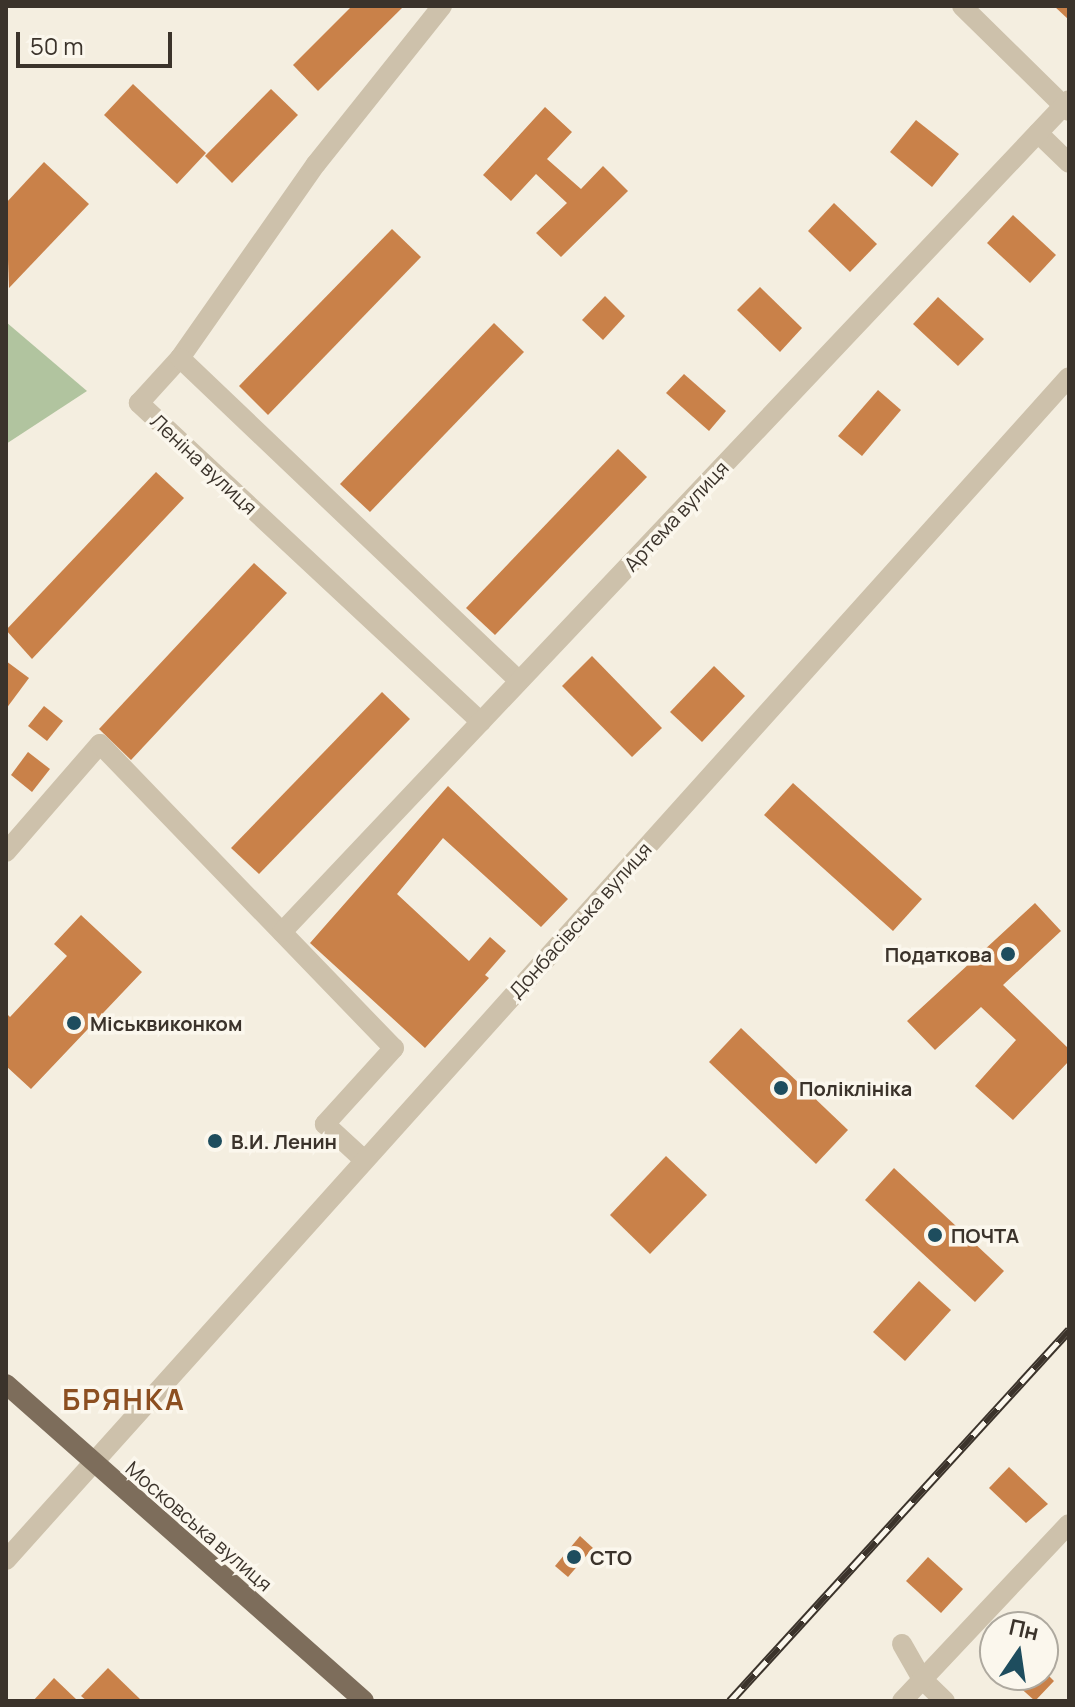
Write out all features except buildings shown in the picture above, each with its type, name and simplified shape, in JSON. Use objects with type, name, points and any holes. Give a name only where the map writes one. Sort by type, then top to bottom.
[{"type":"main road","name":"Московська вулиця","points":[[6,1384],[91,1463],[364,1701]]},
{"type":"street","points":[[442,6],[316,164],[180,358],[519,681]]},
{"type":"street","points":[[962,6],[1067,106]]},
{"type":"street","name":"Артема вулиця","points":[[282,932],[1038,133],[1067,106]]},
{"type":"street","points":[[1038,133],[1069,163]]},
{"type":"street","name":"Леніна вулиця","points":[[180,358],[139,403],[481,722]]},
{"type":"street","name":"Донбасівська вулиця","points":[[6,1560],[1069,377]]},
{"type":"street","points":[[6,852],[100,744],[394,1048],[325,1124],[364,1160]]},
{"type":"street","points":[[902,1701],[1069,1524]]},
{"type":"street","points":[[902,1644],[922,1679],[945,1701]]},
{"type":"green space","points":[[6,322],[87,391],[6,444]]},
{"type":"railway","points":[[730,1701],[1069,1330]]},
{"type":"place","name":"Податкова","points":[[1008,954]]},
{"type":"place","name":"Міськвиконком","points":[[74,1023]]},
{"type":"place","name":"Поліклініка","points":[[781,1088]]},
{"type":"place","name":"В.И. Ленин","points":[[215,1141]]},
{"type":"place","name":"ПОЧТА","points":[[935,1235]]},
{"type":"place","name":"СТО","points":[[574,1557]]},
{"type":"district","name":"БРЯНКА","points":[[124,1399]]}]
